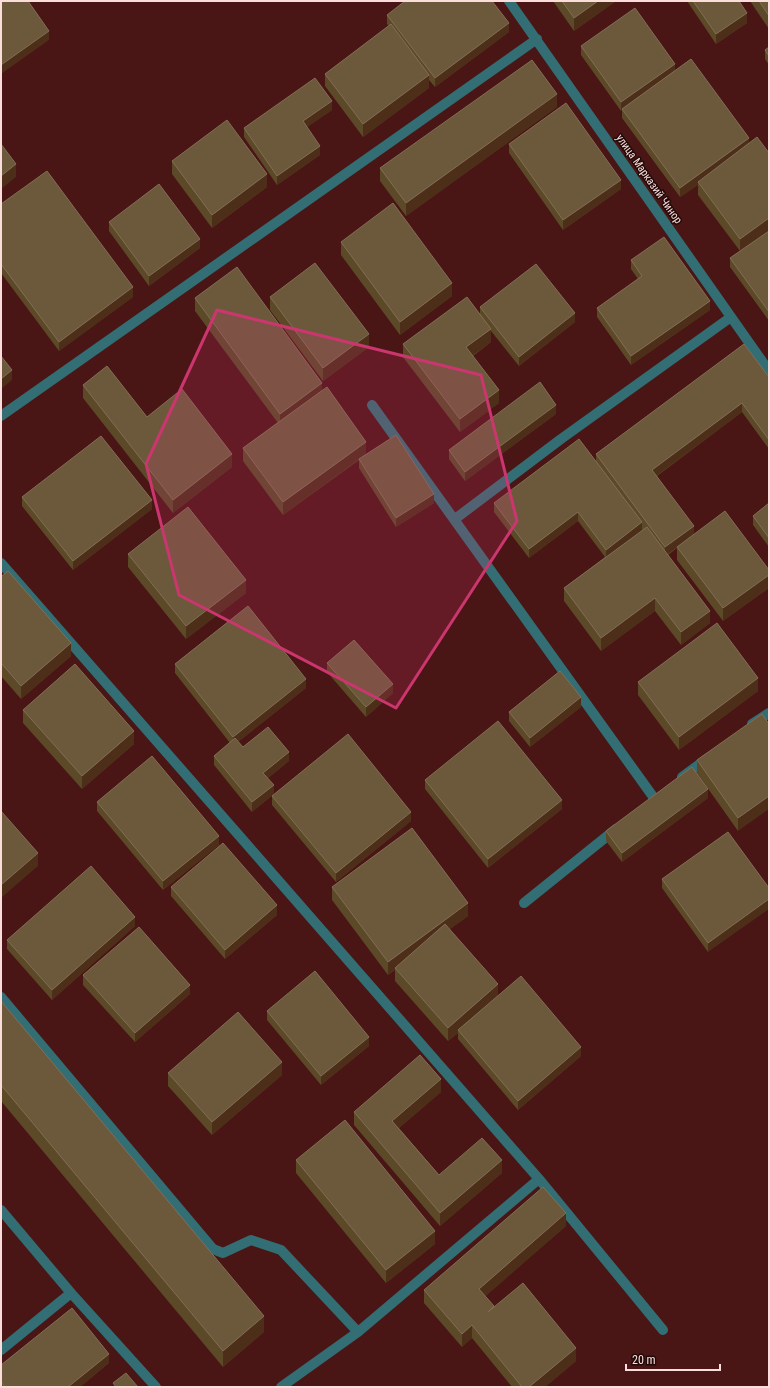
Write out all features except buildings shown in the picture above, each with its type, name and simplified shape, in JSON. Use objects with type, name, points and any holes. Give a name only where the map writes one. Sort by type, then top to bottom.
[{"type":"street","name":"улица Марказий Чинор","points":[[509,1],[769,371]]},
{"type":"street","points":[[1,416],[537,39]]},
{"type":"street","points":[[455,519],[561,439],[731,317]]},
{"type":"street","points":[[372,405],[654,799]]},
{"type":"street","points":[[1,563],[538,1179],[663,1330]]},
{"type":"street","points":[[746,729],[769,713]]},
{"type":"street","points":[[673,784],[715,752]]},
{"type":"street","points":[[524,903],[623,823]]},
{"type":"street","points":[[1,997],[213,1249],[223,1253],[251,1240],[281,1250],[358,1332]]},
{"type":"street","points":[[281,1387],[358,1332],[538,1179]]},
{"type":"street","points":[[1,1210],[71,1293],[156,1387]]},
{"type":"street","points":[[1,1350],[71,1293]]},
{"type":"highlighted area","points":[[217,310],[481,375],[517,521],[396,708],[179,595],[146,464]]}]
